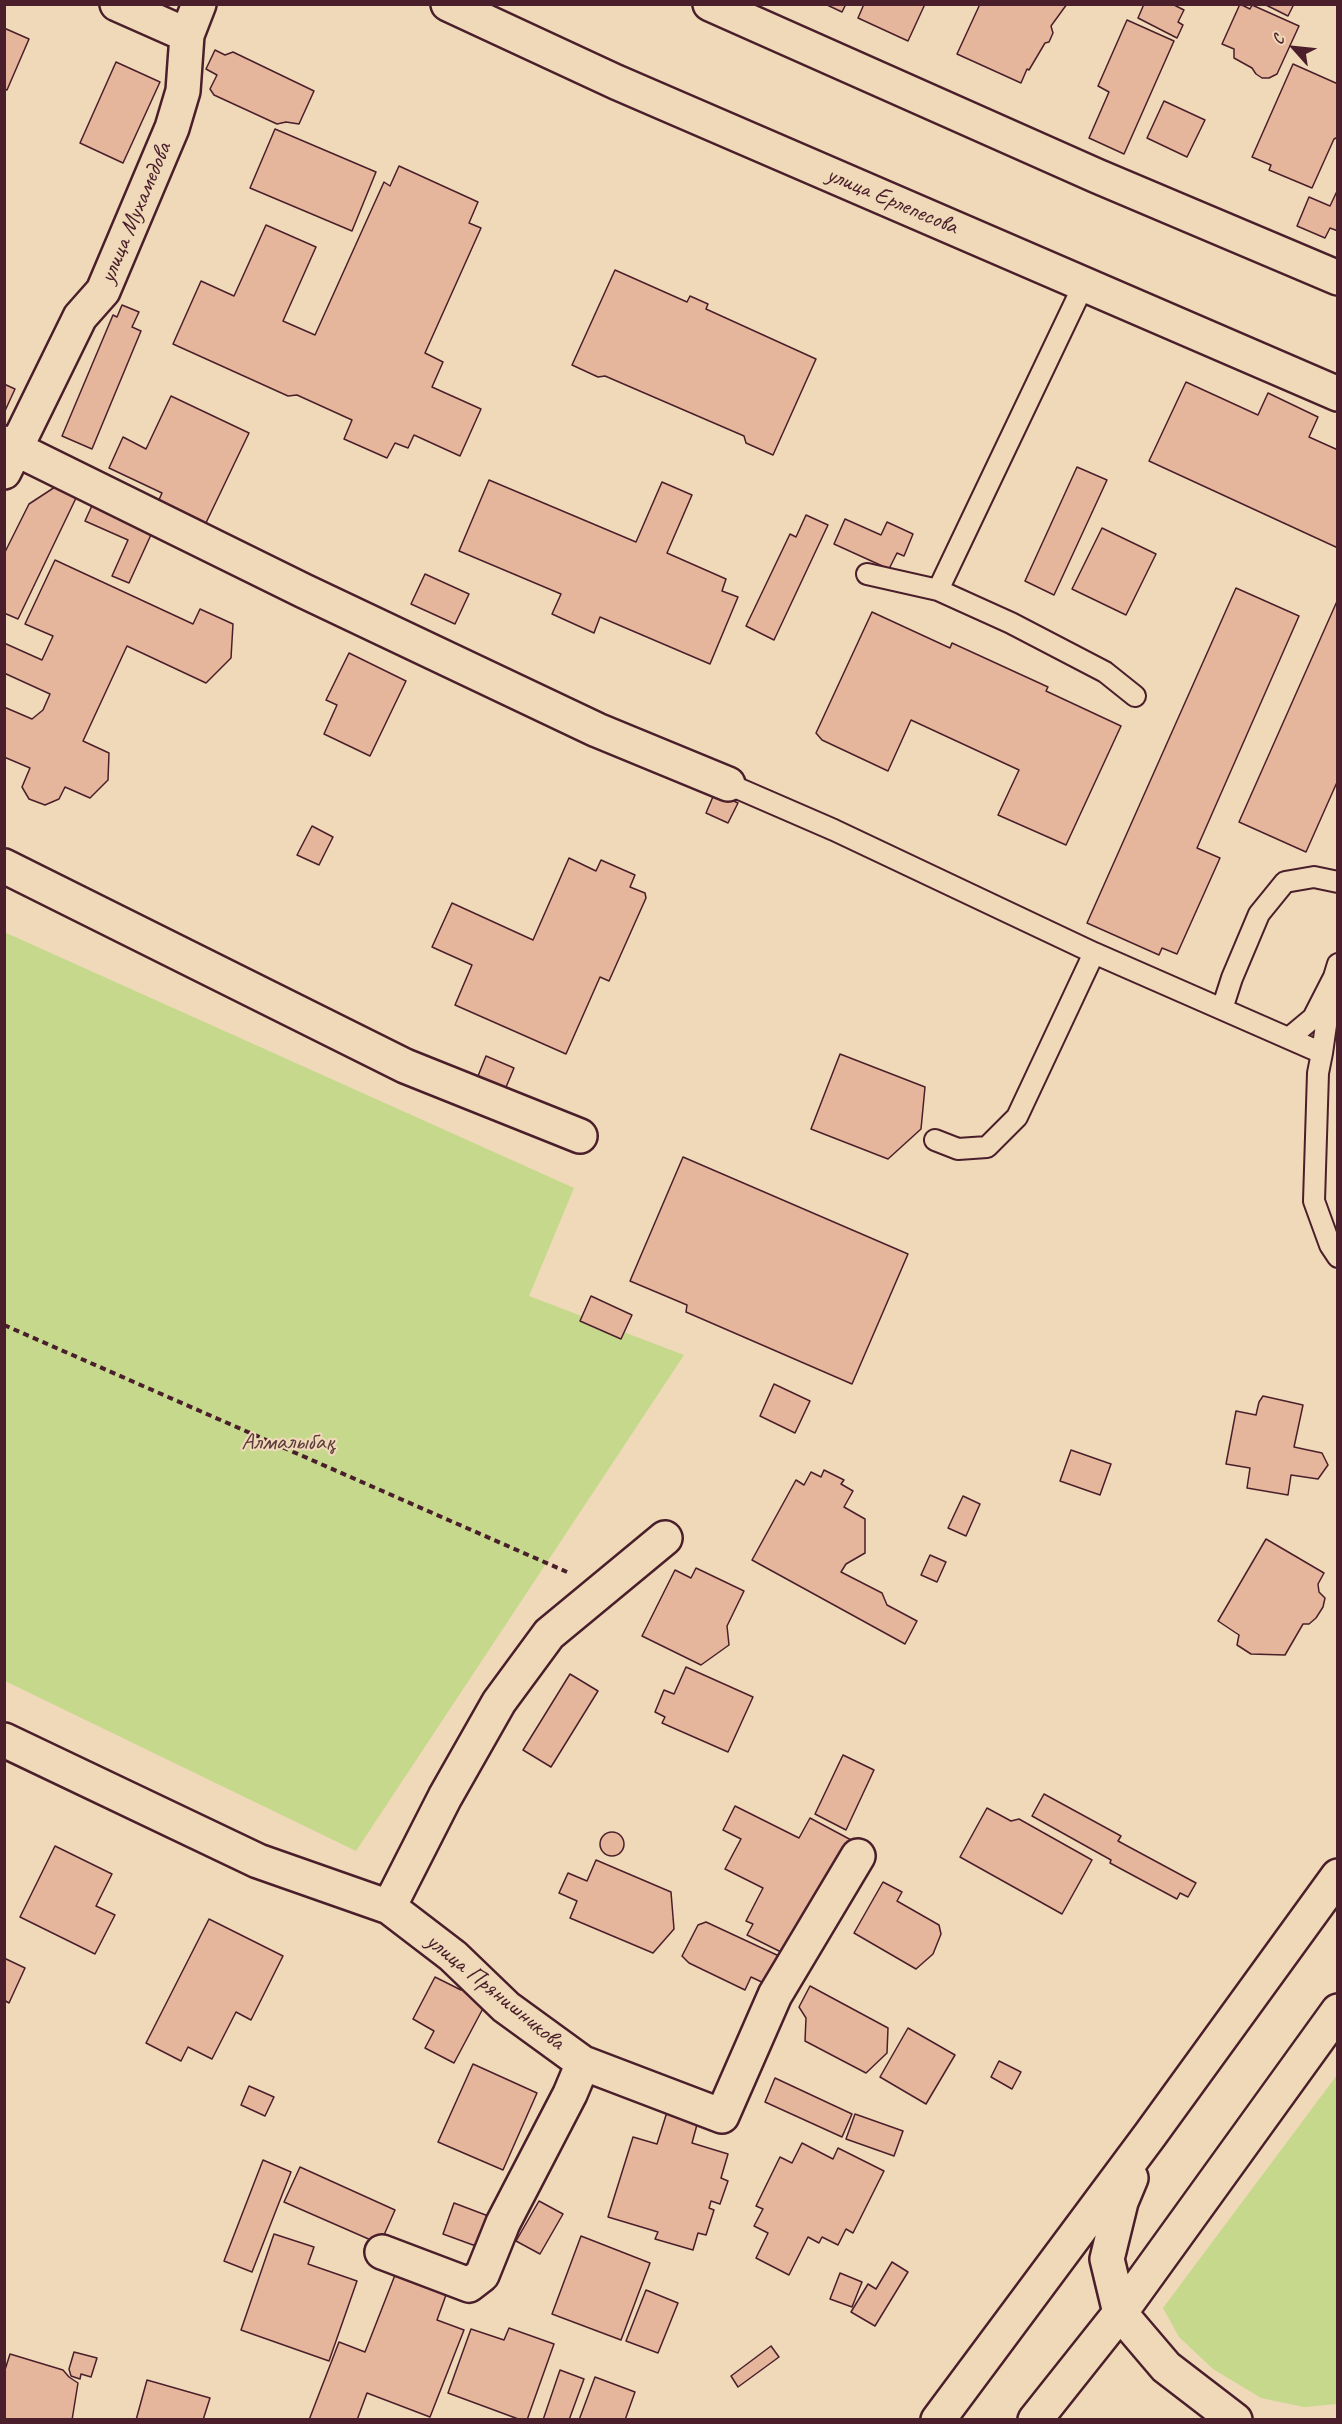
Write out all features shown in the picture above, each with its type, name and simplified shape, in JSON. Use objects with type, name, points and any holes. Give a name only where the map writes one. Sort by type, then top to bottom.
[{"type":"main road","points":[[117,4],[187,35]]},
{"type":"main road","name":"улица Мухамедова","points":[[8,454],[80,317],[103,291],[172,129],[183,91],[187,35],[199,4]]},
{"type":"main road","name":"улица Ерлепесова","points":[[448,4],[627,87],[1338,394]]},
{"type":"main road","points":[[710,4],[1097,176],[1338,278]]},
{"type":"main road","points":[[8,454],[587,725],[728,784]]},
{"type":"main road","points":[[4,866],[405,1066],[580,1136]]},
{"type":"main road","points":[[389,1907],[445,1797],[499,1702],[549,1634],[665,1538]]},
{"type":"main road","name":"улица Прянишникова","points":[[4,1740],[258,1861],[389,1907],[453,1956],[506,2007],[583,2063],[722,2116],[775,1995],[858,1856]]},
{"type":"main road","points":[[938,2420],[1150,2135],[1338,1876]]},
{"type":"main road","points":[[1035,2420],[1120,2313],[1338,2011]]},
{"type":"main road","points":[[382,2252],[469,2285],[482,2275],[503,2223],[570,2094],[583,2063]]},
{"type":"main road","points":[[1150,2135],[1120,2202],[1107,2259],[1120,2313],[1166,2367],[1235,2420]]},
{"type":"lane","points":[[938,590],[1084,284]]},
{"type":"lane","points":[[867,574],[938,590],[1011,623],[1105,672],[1135,696]]},
{"type":"lane","points":[[728,784],[834,830],[1094,953],[1322,1053]]},
{"type":"lane","points":[[1222,1009],[1232,978],[1259,914],[1285,882],[1314,877],[1338,882]]},
{"type":"lane","points":[[935,1140],[958,1149],[987,1148],[1017,1117],[1094,953]]},
{"type":"lane","points":[[1289,1038],[1312,1018],[1336,970]]},
{"type":"lane","points":[[1336,970],[1318,1073],[1314,1201],[1330,1245],[1338,1257]]},
{"type":"path","points":[[4,1325],[604,1588]]},
{"type":"green space","name":"Алмалыбақ","points":[[4,932],[574,1188],[529,1296],[684,1355],[356,1851],[5,1681]]},
{"type":"green space","points":[[1337,2075],[1337,2404],[1304,2407],[1261,2398],[1213,2369],[1179,2337],[1163,2308]]},
{"type":"building","points":[[825,4],[846,4],[842,12]]},
{"type":"building","points":[[864,4],[925,4],[908,41],[858,18]]},
{"type":"building","points":[[980,4],[1067,4],[1051,26],[1053,33],[1049,42],[1045,43],[1029,70],[1027,69],[1021,83],[957,54]]},
{"type":"building","points":[[1144,4],[1172,4],[1184,10],[1178,22],[1183,25],[1177,38],[1138,18]]},
{"type":"building","points":[[1240,4],[1250,9],[1252,5],[1299,26],[1277,74],[1269,78],[1262,78],[1256,74],[1252,68],[1234,58],[1234,49],[1222,44]]},
{"type":"building","points":[[1264,4],[1294,4],[1288,16]]},
{"type":"building","points":[[1127,20],[1174,41],[1124,154],[1089,138],[1109,92],[1098,86]]},
{"type":"building","points":[[4,28],[29,39],[7,90],[4,89]]},
{"type":"building","points":[[215,50],[225,55],[233,52],[314,91],[299,124],[286,122],[277,124],[214,95],[210,89],[217,75],[206,69]]},
{"type":"building","points":[[116,62],[160,82],[123,163],[80,143]]},
{"type":"building","points":[[1293,64],[1338,84],[1338,137],[1334,139],[1312,188],[1269,170],[1271,165],[1252,157]]},
{"type":"building","points":[[1164,101],[1205,120],[1187,157],[1147,138]]},
{"type":"building","points":[[275,129],[376,172],[352,231],[250,188]]},
{"type":"building","points":[[399,166],[478,202],[469,223],[481,228],[425,353],[443,362],[432,387],[481,409],[460,456],[414,435],[408,448],[395,443],[387,458],[344,439],[352,420],[297,395],[288,396],[173,344],[201,281],[234,296],[266,225],[316,247],[283,321],[315,335],[384,182],[390,186]]},
{"type":"building","points":[[1338,189],[1338,231],[1330,228],[1325,238],[1297,226],[1309,197],[1330,206]]},
{"type":"building","points":[[615,270],[687,302],[690,296],[708,304],[706,309],[816,359],[773,455],[746,443],[744,436],[605,376],[598,377],[572,365]]},
{"type":"building","points":[[122,305],[139,312],[132,327],[141,331],[92,449],[62,436],[113,315],[117,317]]},
{"type":"building","points":[[1186,382],[1258,415],[1268,393],[1318,417],[1309,437],[1338,450],[1338,548],[1149,461]]},
{"type":"building","points":[[4,384],[15,389],[4,413]]},
{"type":"building","points":[[171,396],[249,433],[204,527],[157,504],[162,493],[109,468],[123,437],[146,449]]},
{"type":"building","points":[[1077,467],[1107,480],[1054,595],[1025,581]]},
{"type":"building","points":[[489,480],[636,542],[662,482],[692,495],[667,553],[726,579],[722,591],[738,597],[710,664],[600,617],[594,633],[552,614],[561,594],[459,551]]},
{"type":"building","points":[[55,487],[69,488],[77,496],[18,619],[4,613],[4,554],[29,504]]},
{"type":"building","points":[[95,499],[155,526],[129,583],[112,576],[128,540],[85,521]]},
{"type":"building","points":[[806,515],[828,525],[774,640],[746,626],[790,534],[796,537]]},
{"type":"building","points":[[845,519],[881,535],[887,522],[913,534],[904,556],[897,553],[889,569],[834,544]]},
{"type":"building","points":[[1102,528],[1156,554],[1126,615],[1072,589]]},
{"type":"building","points":[[55,560],[193,624],[200,609],[233,624],[231,658],[206,683],[127,646],[83,741],[109,753],[108,780],[90,798],[65,787],[59,799],[45,805],[29,799],[22,787],[30,768],[4,757],[4,707],[32,719],[43,710],[50,694],[4,673],[4,643],[42,660],[53,636],[25,624]]},
{"type":"building","points":[[425,574],[469,594],[455,624],[411,604]]},
{"type":"building","points":[[1236,588],[1299,616],[1197,848],[1220,858],[1177,954],[1162,948],[1159,955],[1087,923]]},
{"type":"building","points":[[1338,599],[1338,780],[1306,852],[1239,822]]},
{"type":"building","points":[[872,612],[950,648],[952,643],[1048,687],[1046,691],[1121,726],[1066,845],[998,815],[1019,770],[911,720],[888,771],[822,740],[816,733]]},
{"type":"building","points":[[349,653],[406,681],[370,756],[324,734],[337,705],[326,700]]},
{"type":"building","points":[[715,792],[738,803],[728,823],[706,813]]},
{"type":"building","points":[[312,826],[333,837],[319,865],[297,855]]},
{"type":"building","points":[[569,858],[596,871],[601,860],[635,875],[630,887],[645,893],[646,898],[609,981],[600,977],[566,1054],[455,1005],[472,965],[432,947],[452,903],[533,940]]},
{"type":"building","points":[[840,1054],[925,1087],[921,1129],[888,1159],[811,1129]]},
{"type":"building","points":[[486,1056],[514,1068],[504,1092],[476,1081]]},
{"type":"building","points":[[683,1157],[908,1254],[852,1384],[686,1312],[687,1305],[630,1281]]},
{"type":"building","points":[[591,1296],[632,1315],[621,1339],[580,1321]]},
{"type":"building","points":[[774,1384],[810,1401],[795,1433],[760,1416]]},
{"type":"building","points":[[1263,1396],[1303,1405],[1294,1447],[1322,1453],[1328,1465],[1318,1479],[1291,1475],[1288,1495],[1247,1488],[1250,1468],[1226,1464],[1236,1411],[1256,1415]]},
{"type":"building","points":[[1071,1450],[1111,1464],[1100,1495],[1060,1481]]},
{"type":"building","points":[[824,1470],[844,1480],[841,1484],[853,1491],[844,1507],[865,1519],[865,1553],[846,1564],[841,1572],[882,1593],[887,1605],[917,1621],[905,1644],[752,1560],[796,1480],[804,1485],[811,1472],[821,1477]]},
{"type":"building","points":[[963,1496],[980,1504],[966,1536],[948,1528]]},
{"type":"building","points":[[1266,1539],[1324,1573],[1318,1584],[1319,1592],[1325,1598],[1323,1607],[1309,1624],[1303,1624],[1285,1655],[1251,1654],[1237,1645],[1239,1635],[1218,1621]]},
{"type":"building","points":[[930,1555],[946,1562],[937,1582],[921,1575]]},
{"type":"building","points":[[696,1568],[744,1591],[727,1626],[729,1645],[701,1665],[642,1636],[675,1570],[691,1578]]},
{"type":"building","points":[[686,1667],[753,1697],[728,1752],[662,1723],[665,1717],[655,1712],[664,1690],[674,1694]]},
{"type":"building","points":[[570,1674],[598,1691],[551,1767],[523,1750]]},
{"type":"building","points":[[843,1755],[874,1770],[846,1830],[815,1814]]},
{"type":"building","points":[[1044,1794],[1121,1836],[1118,1841],[1196,1883],[1188,1897],[1180,1893],[1177,1899],[1110,1863],[1111,1860],[1032,1816]]},
{"type":"building","points":[[735,1806],[799,1838],[810,1818],[853,1841],[817,1913],[789,1956],[747,1935],[753,1924],[746,1921],[763,1888],[725,1869],[741,1839],[723,1830]]},
{"type":"building","points":[[987,1808],[1011,1821],[1019,1819],[1092,1860],[1062,1914],[960,1857]]},
{"type":"building","points":[[612,1832],[620,1836],[624,1844],[620,1852],[612,1856],[604,1852],[600,1844],[604,1836]]},
{"type":"building","points":[[55,1846],[112,1874],[96,1906],[115,1915],[95,1954],[20,1917]]},
{"type":"building","points":[[596,1860],[671,1892],[674,1929],[653,1953],[570,1918],[577,1901],[559,1893],[568,1873],[587,1881]]},
{"type":"building","points":[[883,1882],[902,1892],[897,1901],[939,1925],[941,1934],[933,1954],[916,1969],[854,1933]]},
{"type":"building","points":[[209,1919],[283,1956],[251,2020],[236,2012],[212,2059],[188,2047],[181,2061],[146,2043]]},
{"type":"building","points":[[706,1922],[779,1956],[766,1984],[751,1977],[745,1990],[689,1963],[682,1956],[698,1925]]},
{"type":"building","points":[[4,1958],[25,1968],[9,2003],[4,2000]]},
{"type":"building","points":[[435,1977],[461,1990],[463,1986],[488,1999],[454,2063],[425,2048],[434,2031],[413,2019]]},
{"type":"building","points":[[810,1986],[888,2028],[887,2053],[866,2073],[805,2041],[806,2018],[799,2007]]},
{"type":"building","points":[[908,2028],[955,2055],[926,2104],[880,2077]]},
{"type":"building","points":[[999,2061],[1021,2072],[1012,2089],[991,2077]]},
{"type":"building","points":[[473,2064],[537,2093],[503,2170],[438,2142]]},
{"type":"building","points":[[775,2078],[852,2114],[842,2137],[765,2102]]},
{"type":"building","points":[[249,2086],[274,2097],[265,2116],[241,2105]]},
{"type":"building","points":[[667,2112],[698,2121],[692,2143],[728,2154],[721,2178],[728,2181],[720,2204],[711,2201],[709,2208],[714,2210],[706,2235],[698,2233],[693,2250],[655,2239],[658,2232],[608,2217],[633,2137],[657,2144]]},
{"type":"building","points":[[855,2114],[903,2131],[894,2156],[846,2139]]},
{"type":"building","points":[[802,2143],[833,2159],[838,2148],[884,2171],[853,2233],[846,2229],[838,2245],[822,2237],[819,2243],[808,2237],[789,2275],[756,2258],[768,2233],[754,2226],[763,2209],[756,2206],[780,2157],[792,2163]]},
{"type":"building","points":[[263,2160],[291,2172],[252,2272],[224,2261]]},
{"type":"building","points":[[300,2167],[395,2210],[380,2244],[284,2202]]},
{"type":"building","points":[[539,2201],[563,2214],[540,2254],[516,2241]]},
{"type":"building","points":[[454,2203],[491,2217],[484,2242],[473,2245],[443,2234]]},
{"type":"building","points":[[274,2234],[314,2247],[308,2264],[357,2281],[329,2361],[241,2330]]},
{"type":"building","points":[[581,2236],[650,2263],[621,2340],[552,2314]]},
{"type":"building","points":[[892,2262],[908,2272],[875,2326],[851,2312],[868,2284],[876,2289]]},
{"type":"building","points":[[840,2273],[862,2282],[852,2307],[830,2299]]},
{"type":"building","points":[[395,2275],[446,2295],[437,2320],[464,2330],[430,2417],[367,2393],[357,2420],[309,2420],[339,2342],[365,2352]]},
{"type":"building","points":[[646,2290],[678,2303],[658,2353],[626,2341]]},
{"type":"building","points":[[509,2328],[554,2344],[527,2420],[521,2420],[448,2393],[471,2329],[504,2340]]},
{"type":"building","points":[[771,2346],[779,2357],[738,2387],[731,2376]]},
{"type":"building","points":[[74,2352],[97,2358],[91,2377],[81,2374],[80,2379],[71,2376],[69,2369]]},
{"type":"building","points":[[10,2354],[63,2370],[78,2383],[72,2420],[4,2420],[4,2373]]},
{"type":"building","points":[[560,2370],[584,2379],[569,2420],[543,2420]]},
{"type":"building","points":[[595,2377],[635,2392],[625,2420],[579,2420]]},
{"type":"building","points":[[147,2380],[210,2398],[203,2420],[136,2420]]}]
